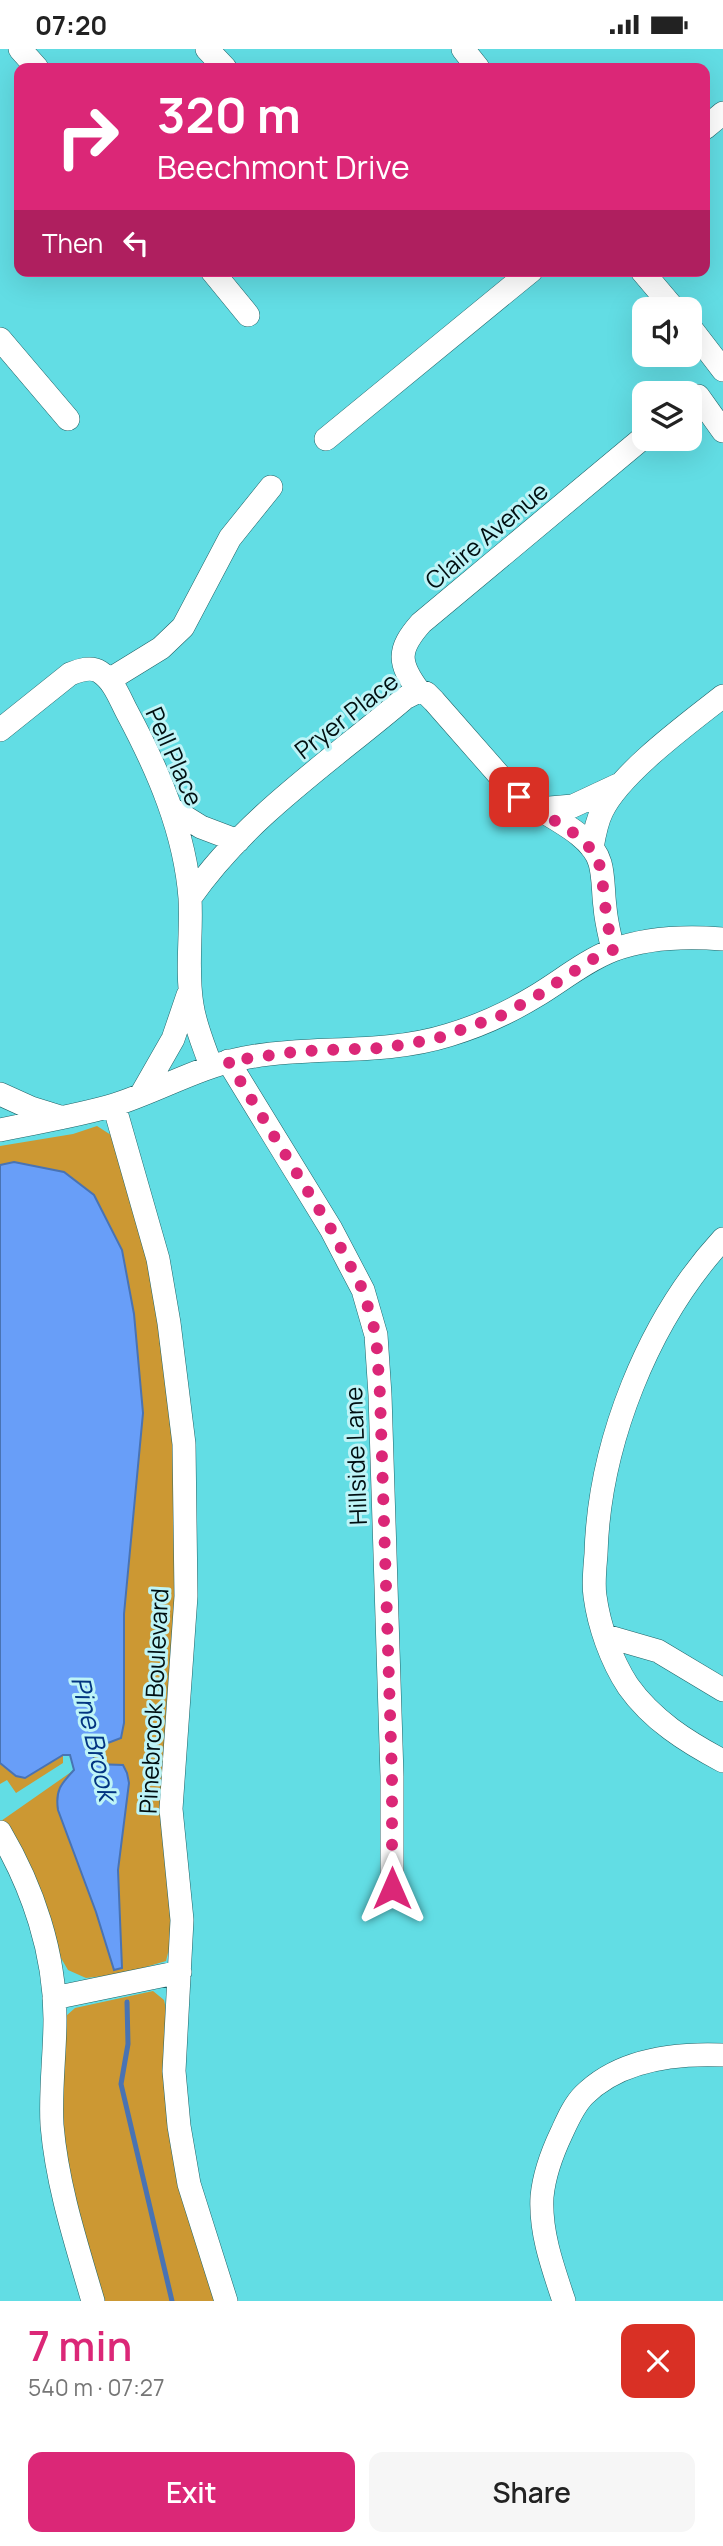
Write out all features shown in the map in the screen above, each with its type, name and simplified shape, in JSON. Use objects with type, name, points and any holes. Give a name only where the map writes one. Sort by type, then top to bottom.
[{"type":"street","points":[[20,49],[33,63]]},
{"type":"street","points":[[207,49],[220,63]]},
{"type":"street","points":[[463,49],[474,63]]},
{"type":"street","points":[[217,277],[248,315]]},
{"type":"street","points":[[326,439],[524,277]]},
{"type":"street","points":[[647,277],[664,297]]},
{"type":"street","points":[[0,338],[68,419]]},
{"type":"street","points":[[702,343],[723,370]]},
{"type":"street","points":[[702,393],[723,377]]},
{"type":"street","points":[[702,408],[723,431]]},
{"type":"street","name":"Claire Avenue","points":[[419,691],[405,672],[403,658],[411,635],[632,447]]},
{"type":"street","points":[[0,730],[70,674],[82,669],[92,669],[109,680],[161,648],[183,627],[230,538],[271,487]]},
{"type":"street","name":"Pell Place","points":[[109,680],[149,753],[172,809],[190,898],[190,989],[194,1017],[220,1064]]},
{"type":"street","name":"Pryer Place","points":[[190,898],[238,841],[328,759],[405,698],[419,691],[434,701],[513,791],[592,848]]},
{"type":"street","points":[[613,950],[600,862],[592,848],[602,810],[647,759],[723,696]]},
{"type":"street","points":[[538,809],[584,803],[626,780]]},
{"type":"street","points":[[172,809],[201,827],[238,841]]},
{"type":"street","points":[[0,1130],[114,1105],[220,1064],[302,1051],[383,1048],[435,1039],[500,1016],[535,997],[591,960],[613,950],[657,939],[723,939]]},
{"type":"street","name":"Pell Place","points":[[141,1095],[173,1039],[190,989]]},
{"type":"street","name":"Hillside Lane","points":[[220,1064],[331,1229],[363,1290],[376,1335],[391,1735],[392,1888]]},
{"type":"street","points":[[0,1094],[30,1108],[63,1118]]},
{"type":"street","name":"Pinebrook Boulevard","points":[[114,1105],[158,1259],[168,1313],[184,1444],[186,1607],[171,1809],[183,1920],[174,2058],[179,2126],[189,2184],[226,2301]]},
{"type":"street","points":[[723,1239],[702,1262],[651,1343],[629,1394],[606,1471],[597,1515],[595,1595],[610,1652],[629,1686],[661,1723],[723,1761]]},
{"type":"street","points":[[606,1636],[658,1651],[723,1689]]},
{"type":"street","points":[[0,1832],[22,1872],[38,1916],[50,1963],[54,1998],[51,2102],[54,2146],[67,2211],[93,2301]]},
{"type":"street","points":[[54,1998],[180,1972]]},
{"type":"street","points":[[564,2301],[546,2247],[542,2198],[549,2158],[572,2111],[584,2095],[618,2071],[673,2056],[723,2055]]},
{"type":"shaded area","points":[[97,1126],[111,1135],[148,1245],[178,1446],[175,1951],[168,1953],[166,1961],[122,1974],[86,1978],[68,1970],[58,1953],[25,1860],[1,1821],[74,1770],[96,1912],[114,1969],[122,1968],[118,1870],[129,1783],[123,1765],[95,1765],[91,1749],[121,1738],[124,1723],[124,1614],[143,1413],[134,1314],[14,1162],[0,1165],[0,1146],[73,1134]]},
{"type":"shaded area","points":[[63,1755],[63,1763],[16,1793],[7,1780],[0,1784],[0,1763],[16,1776],[25,1778]]},
{"type":"shaded area","points":[[153,1991],[164,2000],[167,2013],[216,2301],[101,2301],[65,2182],[62,2138],[62,2027],[66,2016],[75,2008]]},
{"type":"water","points":[[14,1162],[64,1172],[94,1195],[122,1250],[134,1314],[143,1413],[124,1614],[124,1723],[121,1738],[92,1749],[95,1764],[123,1765],[129,1783],[118,1870],[122,1968],[114,1970],[96,1912],[58,1810],[57,1797],[60,1788],[74,1770],[70,1755],[63,1755],[25,1778],[16,1776],[0,1763],[0,1165]]},
{"type":"waterway","name":"Pine Brook","points":[[127,2002],[128,2044],[121,2084],[172,2301]]},
{"type":"route","points":[[392,1888],[392,1776],[376,1335],[363,1290],[331,1229],[228,1061],[266,1054],[366,1050],[416,1044],[467,1030],[535,997],[591,960],[613,950],[600,862],[596,854],[578,836],[519,797]]}]
